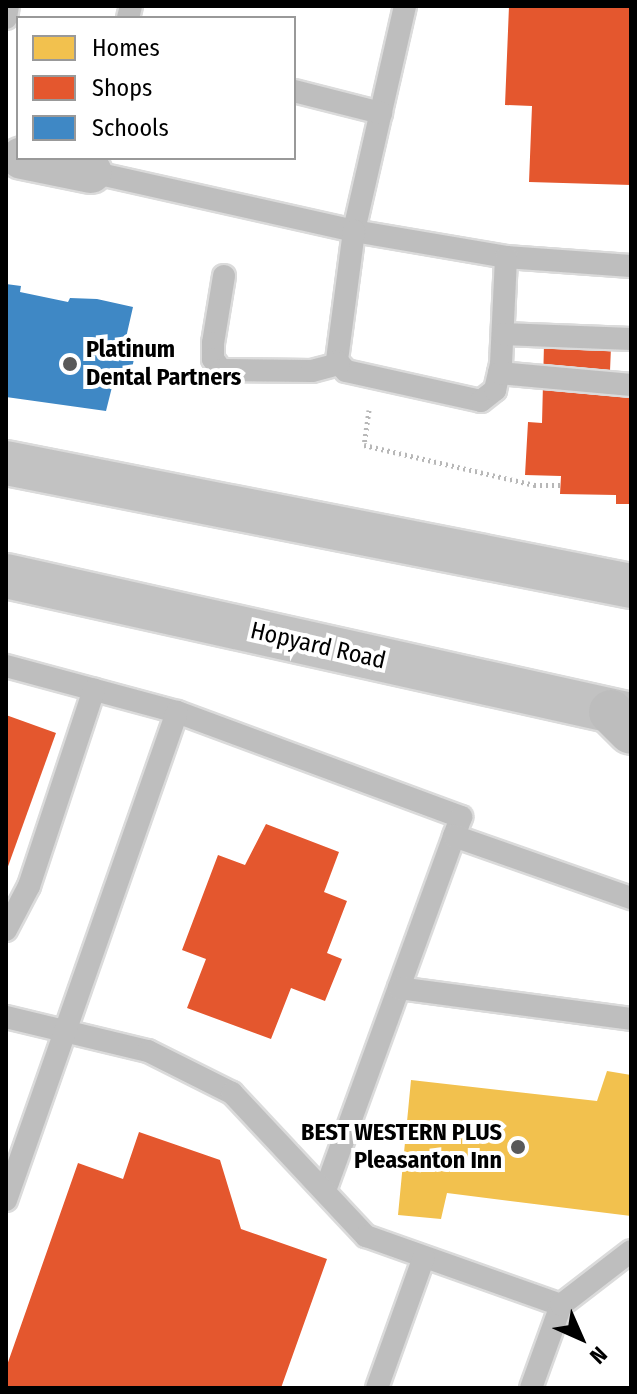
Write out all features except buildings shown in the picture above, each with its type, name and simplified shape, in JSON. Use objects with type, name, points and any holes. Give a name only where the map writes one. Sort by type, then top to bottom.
[{"type":"main road","points":[[6,463],[631,586]]},
{"type":"main road","name":"Hopyard Road","points":[[6,576],[624,720]]},
{"type":"street","points":[[41,160],[92,165]]},
{"type":"lane","points":[[6,18],[8,6]]},
{"type":"lane","points":[[339,364],[354,231],[405,6]]},
{"type":"lane","points":[[296,92],[381,113]]},
{"type":"lane","points":[[92,165],[354,231],[506,257],[631,266]]},
{"type":"lane","points":[[339,364],[346,371],[481,401],[495,390],[499,373],[506,257]]},
{"type":"lane","points":[[224,276],[213,343],[213,359],[221,370],[312,371],[339,364]]},
{"type":"lane","points":[[503,334],[631,339]]},
{"type":"lane","points":[[499,373],[631,385]]},
{"type":"lane","points":[[6,666],[177,712],[461,817],[325,1191]]},
{"type":"lane","points":[[6,930],[29,886],[94,689]]},
{"type":"lane","points":[[6,1200],[177,712]]},
{"type":"lane","points":[[454,836],[631,898]]},
{"type":"lane","points":[[399,988],[631,1019]]},
{"type":"lane","points":[[6,1017],[64,1028],[148,1051],[232,1093],[366,1236],[561,1305]]},
{"type":"lane","points":[[531,1388],[561,1305],[631,1251]]},
{"type":"lane","points":[[377,1388],[424,1257]]},
{"type":"path","points":[[373,377],[364,445],[534,485],[560,485]]},
{"type":"place","name":"Platinum Dental Partners","points":[[70,364]]},
{"type":"place","name":"BEST WESTERN PLUS Pleasanton Inn","points":[[518,1147]]}]
